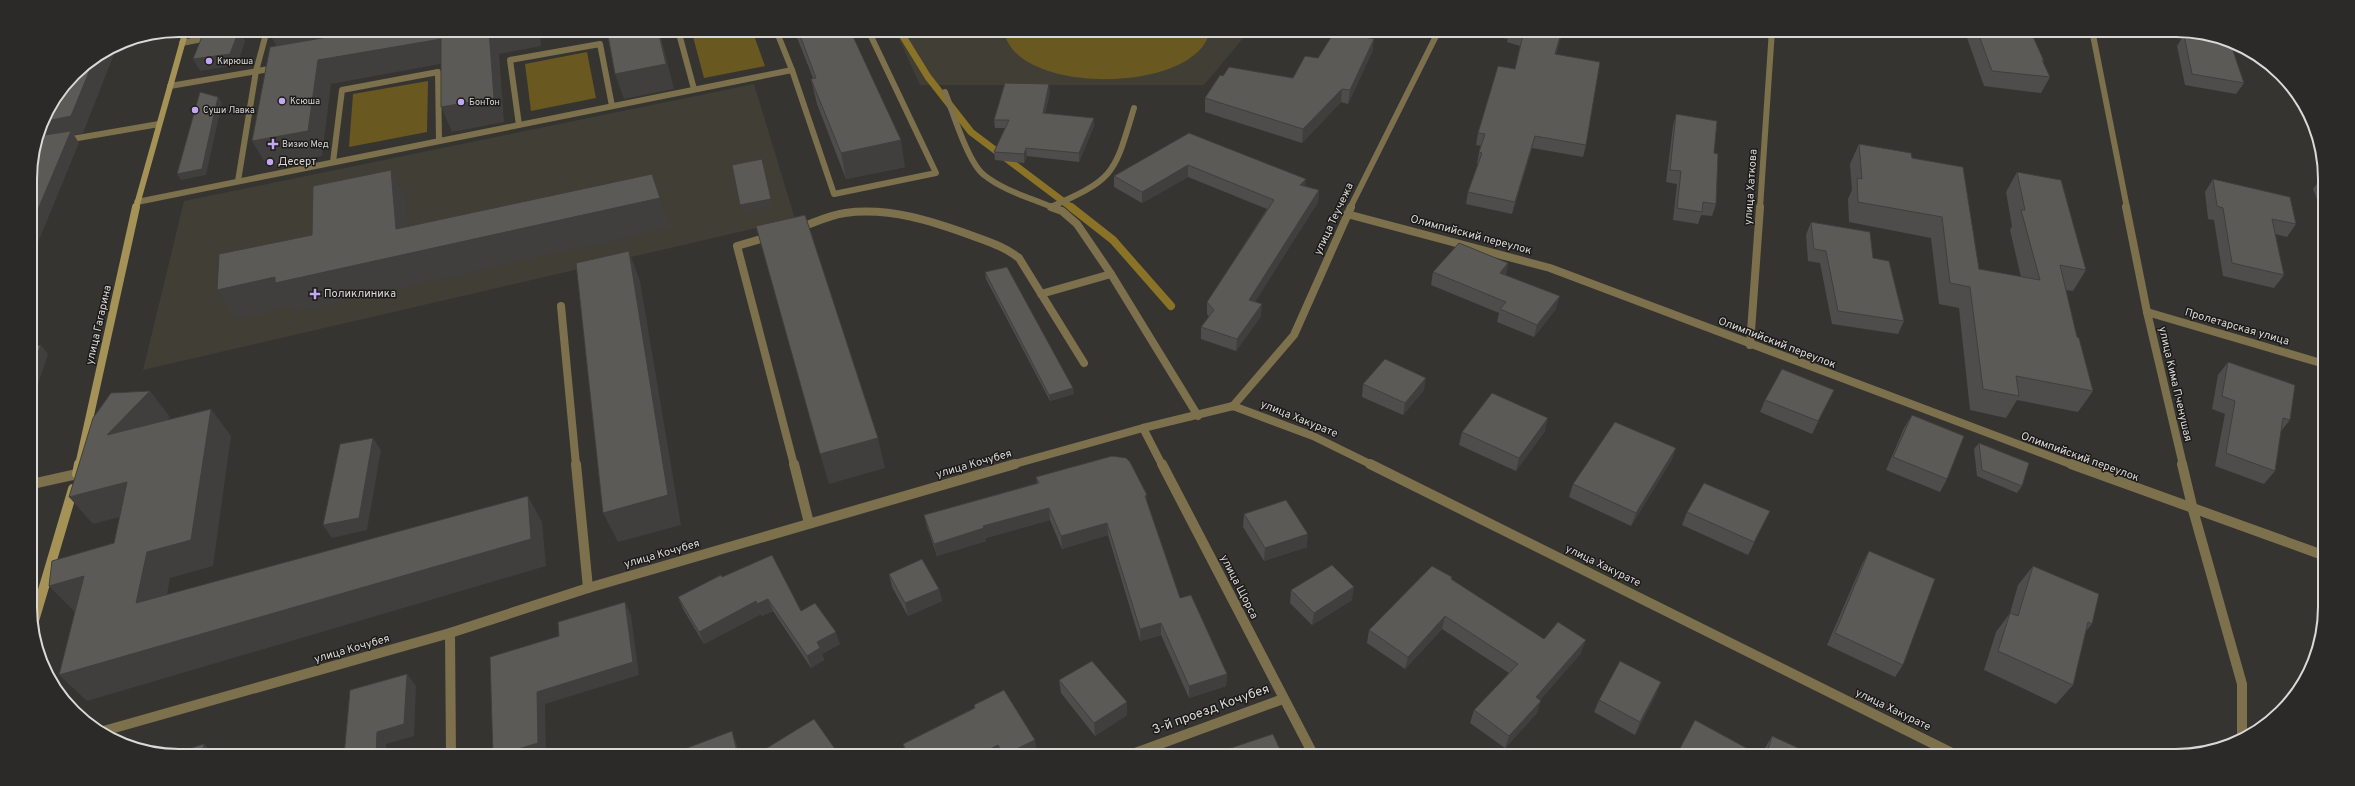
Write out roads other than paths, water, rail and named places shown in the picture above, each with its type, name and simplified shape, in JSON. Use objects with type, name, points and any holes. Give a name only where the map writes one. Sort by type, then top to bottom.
[{"type":"street","name":"улица Гагарина","points":[[37,610],[77,474],[138,202],[158,124],[184,37]]},
{"type":"street","points":[[182,42],[213,37]]},
{"type":"street","points":[[238,181],[256,71],[266,37]]},
{"type":"street","points":[[680,37],[694,90]]},
{"type":"street","points":[[779,37],[792,70],[834,194],[936,173],[871,37]]},
{"type":"street","name":"улица Теучежа","points":[[1233,406],[1294,334],[1347,214],[1436,37]]},
{"type":"street","name":"улица Хаткова","points":[[1750,345],[1772,37]]},
{"type":"street","name":"улица Кима Пченушая","points":[[2093,37],[2147,312],[2193,510],[2242,684],[2242,732]]},
{"type":"street","points":[[519,124],[510,60],[600,44],[612,106]]},
{"type":"street","points":[[170,86],[279,67]]},
{"type":"street","points":[[138,202],[792,70]]},
{"type":"street","points":[[333,162],[342,90],[438,72],[439,141]]},
{"type":"street","points":[[945,92],[974,164],[983,175],[1001,186],[1062,211],[1077,224],[1111,274],[1198,416]]},
{"type":"street","points":[[1051,206],[1077,195],[1111,172],[1118,159],[1134,108]]},
{"type":"street","points":[[59,142],[158,124]]},
{"type":"street","points":[[792,230],[844,213],[869,210],[904,214],[1008,249],[1019,258],[1084,363]]},
{"type":"street","name":"Олимпийский переулок","points":[[1347,214],[1550,268],[1750,345],[2193,510],[2318,553]]},
{"type":"street","points":[[778,234],[737,246],[809,523]]},
{"type":"street","points":[[1041,294],[1111,274]]},
{"type":"street","points":[[562,306],[588,588]]},
{"type":"street","name":"Пролетарская улица","points":[[2147,312],[2318,362]]},
{"type":"street","name":"улица Кочубея","points":[[108,730],[450,633],[588,588],[809,523],[1143,428],[1198,416],[1233,406]]},
{"type":"street","name":"улица Хакурате","points":[[1233,406],[1313,436],[1944,749]]},
{"type":"street","name":"улица Щорса","points":[[1143,428],[1310,749]]},
{"type":"street","points":[[37,483],[77,474]]},
{"type":"street","points":[[450,633],[451,749]]},
{"type":"street","name":"3-й проезд Кочубея","points":[[1146,749],[1283,699]]},
{"type":"waterway","points":[[903,37],[928,77],[971,132],[1072,208]]},
{"type":"waterway","points":[[1071,207],[1113,240],[1171,306]]},
{"type":"place","name":"Кирюша","points":[[209,61]]},
{"type":"place","name":"Ксюша","points":[[282,101]]},
{"type":"place","name":"БонТон","points":[[461,102]]},
{"type":"place","name":"Суши Лавка","points":[[195,110]]},
{"type":"place","name":"Визио Мед","points":[[273,144]]},
{"type":"place","name":"Десерт","points":[[270,162]]},
{"type":"place","name":"Поликлиника","points":[[315,294]]}]
